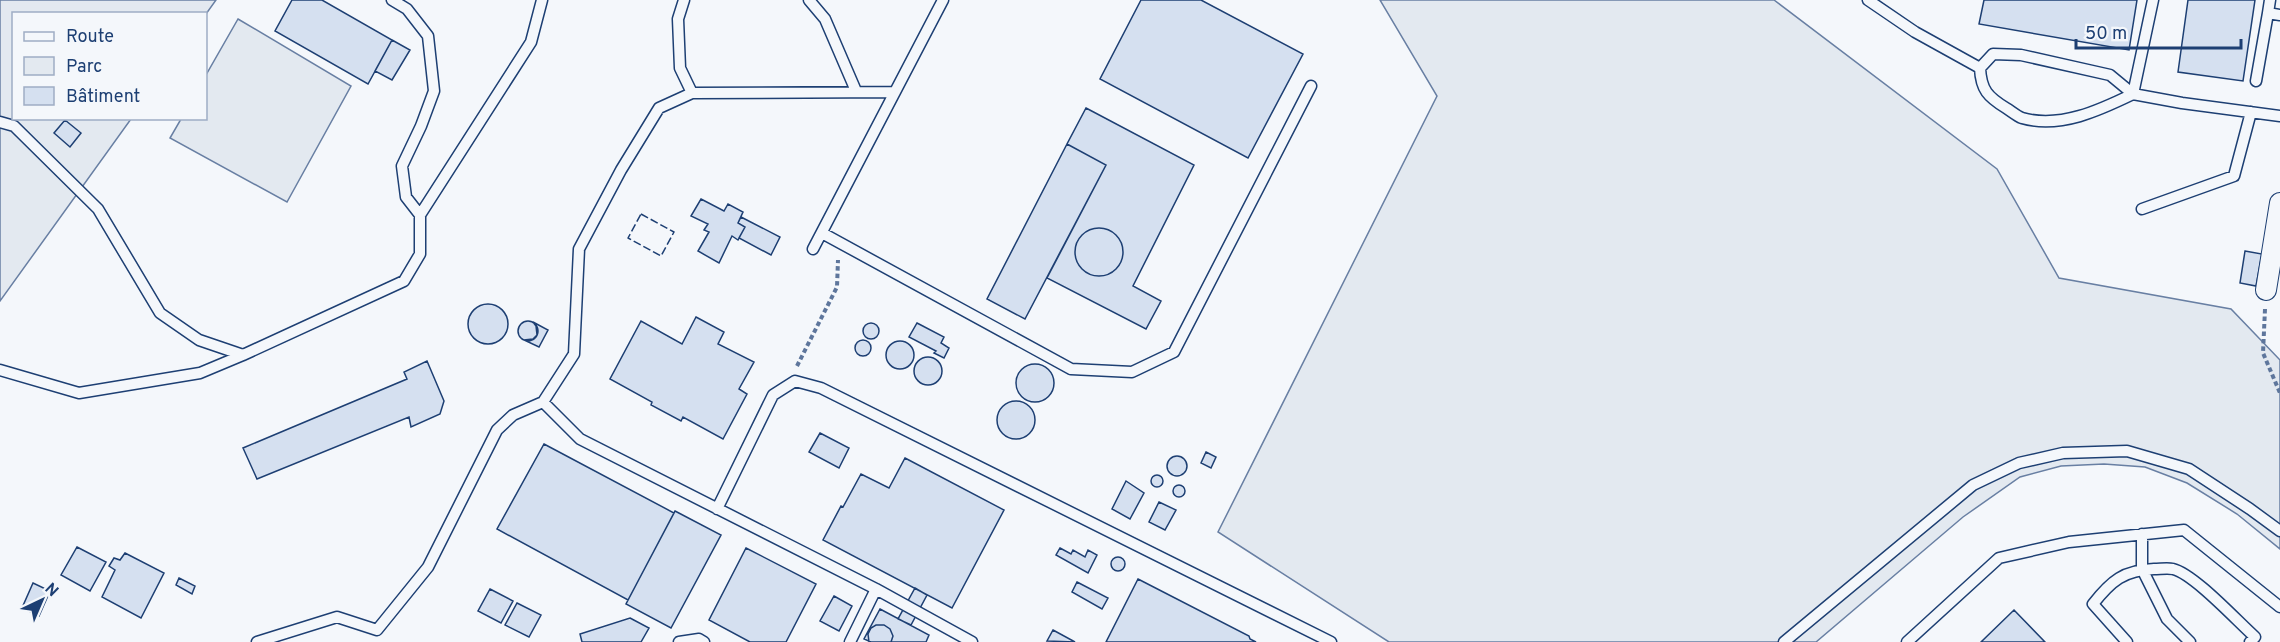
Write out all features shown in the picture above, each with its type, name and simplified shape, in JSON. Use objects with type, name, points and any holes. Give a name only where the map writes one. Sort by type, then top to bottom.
[{"type":"street","points":[[2266,290],[2280,203]]},
{"type":"lane","points":[[392,0],[409,4],[428,36],[434,91],[422,126],[402,166],[406,196],[420,215]]},
{"type":"lane","points":[[0,370],[79,393],[200,373],[404,281],[420,254],[420,215],[531,42],[542,0]]},
{"type":"lane","points":[[684,0],[678,19],[680,68],[692,93]]},
{"type":"lane","points":[[809,0],[825,19],[856,91]]},
{"type":"lane","points":[[813,249],[943,0]]},
{"type":"lane","points":[[1868,0],[1915,32],[1980,68]]},
{"type":"lane","points":[[2133,94],[2153,0]]},
{"type":"lane","points":[[2256,81],[2270,0]]},
{"type":"lane","points":[[2268,13],[2280,15]]},
{"type":"lane","points":[[2133,94],[2100,110],[2058,122],[2021,118],[1993,100],[1981,85],[1980,68],[1993,54],[2021,55],[2110,75],[2133,94],[2280,116]]},
{"type":"lane","points":[[822,233],[1071,369],[1132,372],[1174,352],[1311,86]]},
{"type":"lane","points":[[377,630],[428,567],[497,430],[513,415],[543,402],[574,354],[579,249],[621,170],[659,108],[692,93],[895,92]]},
{"type":"lane","points":[[2142,209],[2234,176],[2251,112]]},
{"type":"lane","points":[[0,122],[14,126],[98,209],[160,313],[198,340],[243,355]]},
{"type":"lane","points":[[717,509],[773,395],[795,381],[821,388],[1330,642]]},
{"type":"lane","points":[[543,402],[580,439],[876,589],[972,642]]},
{"type":"lane","points":[[1784,642],[1973,485],[2019,463],[2063,453],[2127,451],[2189,469],[2280,531]]},
{"type":"lane","points":[[1907,642],[1999,558],[2069,542],[2184,530],[2280,608]]},
{"type":"lane","points":[[2142,534],[2142,570],[2167,619],[2190,642]]},
{"type":"lane","points":[[2127,642],[2093,604],[2119,576],[2142,570],[2173,569],[2189,578],[2255,637],[2250,642]]},
{"type":"lane","points":[[850,642],[876,589]]},
{"type":"lane","points":[[257,642],[336,617],[377,630]]},
{"type":"lane","points":[[377,630],[380,642]]},
{"type":"lane","points":[[679,642],[699,639],[704,642]]},
{"type":"path","points":[[795,381],[795,369],[837,287],[839,261],[822,233]]},
{"type":"path","points":[[2266,290],[2263,353],[2280,393]]},
{"type":"green space","points":[[0,0],[216,0],[207,13],[12,12],[12,120],[130,120],[0,301]]},
{"type":"green space","points":[[1380,0],[1774,0],[1997,169],[2059,278],[2231,309],[2280,360],[2280,549],[2237,514],[2187,483],[2145,467],[2104,464],[2061,466],[2020,477],[1963,517],[1816,642],[1389,642],[1218,532],[1437,96]]},
{"type":"green space","points":[[238,19],[351,86],[287,202],[170,138],[180,120],[207,120],[207,73]]},
{"type":"building","points":[[292,0],[322,0],[392,40],[368,84],[275,31]]},
{"type":"building","points":[[1141,0],[1201,0],[1303,54],[1248,158],[1100,79]]},
{"type":"building","points":[[1984,0],[2137,0],[2129,50],[1979,24]]},
{"type":"building","points":[[2188,0],[2255,0],[2243,81],[2178,72]]},
{"type":"building","points":[[392,40],[410,50],[392,80],[375,71]]},
{"type":"building","points":[[1086,108],[1194,165],[1133,286],[1161,301],[1146,329],[1047,278],[1106,165],[1067,144]]},
{"type":"building","points":[[65,120],[81,133],[70,147],[54,133]]},
{"type":"building","points":[[1067,144],[1106,165],[1025,319],[987,299]]},
{"type":"building","points":[[701,199],[724,211],[728,204],[743,212],[738,223],[745,227],[738,240],[732,236],[719,263],[698,251],[709,232],[704,230],[708,224],[691,216]]},
{"type":"building","points":[[741,217],[780,237],[771,255],[739,238],[745,227],[738,223]]},
{"type":"building","points":[[1094,228],[1104,228],[1116,235],[1123,247],[1123,257],[1116,269],[1104,276],[1094,276],[1079,265],[1075,257],[1075,247],[1086,232]]},
{"type":"building","points":[[2245,251],[2262,254],[2256,286],[2240,283]]},
{"type":"building","points":[[488,304],[502,310],[508,324],[502,338],[488,344],[474,338],[468,324],[474,310]]},
{"type":"building","points":[[696,317],[724,332],[718,344],[754,362],[739,389],[747,394],[723,439],[683,417],[681,421],[610,379],[641,321],[682,344]]},
{"type":"building","points":[[528,321],[535,324],[538,331],[535,338],[528,341],[521,338],[518,331],[521,324]]},
{"type":"building","points":[[533,322],[548,330],[539,347],[524,340],[533,339],[537,335]]},
{"type":"building","points":[[871,323],[879,331],[871,339],[863,331]]},
{"type":"building","points":[[917,323],[944,337],[941,343],[949,348],[944,358],[934,353],[936,351],[909,337]]},
{"type":"building","points":[[863,340],[871,348],[863,356],[855,348]]},
{"type":"building","points":[[900,341],[910,345],[914,355],[910,365],[900,369],[890,365],[886,355],[890,345]]},
{"type":"building","points":[[928,357],[938,361],[942,371],[938,381],[928,385],[918,381],[914,371],[918,361]]},
{"type":"building","points":[[427,361],[444,401],[440,414],[411,427],[409,417],[257,479],[243,448],[407,379],[404,372]]},
{"type":"building","points":[[1035,364],[1042,365],[1048,370],[1053,376],[1053,390],[1048,396],[1042,401],[1035,402],[1028,401],[1022,396],[1017,390],[1016,383],[1017,376],[1022,370],[1028,365]]},
{"type":"building","points":[[1016,401],[1023,402],[1029,407],[1034,413],[1034,427],[1029,433],[1023,438],[1016,439],[1009,438],[1003,433],[998,427],[997,420],[998,413],[1003,407],[1009,402]]},
{"type":"building","points":[[820,433],[849,448],[839,468],[809,452]]},
{"type":"building","points":[[544,444],[674,513],[628,600],[497,529]]},
{"type":"building","points":[[1206,452],[1216,457],[1211,468],[1201,463]]},
{"type":"building","points":[[1177,456],[1184,459],[1187,466],[1184,473],[1177,476],[1170,473],[1167,466],[1170,459]]},
{"type":"building","points":[[905,458],[1004,510],[952,608],[823,540],[861,474],[889,488]]},
{"type":"building","points":[[1159,475],[1163,481],[1159,487],[1155,487],[1151,479]]},
{"type":"building","points":[[1126,481],[1144,493],[1130,519],[1112,509]]},
{"type":"building","points":[[1181,485],[1185,491],[1181,497],[1177,497],[1173,489]]},
{"type":"building","points":[[1159,502],[1176,510],[1165,530],[1149,522]]},
{"type":"building","points":[[675,511],[721,535],[671,628],[626,604]]},
{"type":"building","points":[[77,547],[106,562],[90,591],[61,575]]},
{"type":"building","points":[[746,548],[816,584],[786,642],[750,642],[709,620]]},
{"type":"building","points":[[1060,548],[1071,554],[1073,550],[1085,557],[1088,550],[1097,555],[1088,573],[1056,555]]},
{"type":"building","points":[[125,553],[164,573],[141,618],[102,597],[115,570],[109,566],[114,558],[120,560]]},
{"type":"building","points":[[1118,557],[1123,559],[1125,564],[1123,569],[1118,571],[1113,569],[1111,564],[1113,559]]},
{"type":"building","points":[[179,578],[195,586],[192,594],[176,585]]},
{"type":"building","points":[[1138,579],[1249,636],[1256,642],[1106,642]]},
{"type":"building","points":[[1077,582],[1108,598],[1102,609],[1072,592]]},
{"type":"building","points":[[33,583],[50,591],[39,616],[22,608]]},
{"type":"building","points":[[915,588],[927,595],[911,625],[898,619]]},
{"type":"building","points":[[490,589],[513,601],[501,623],[478,611]]},
{"type":"building","points":[[834,596],[852,606],[839,631],[820,621]]},
{"type":"building","points":[[517,603],[541,615],[529,637],[505,625]]},
{"type":"building","points":[[880,609],[929,635],[926,642],[871,642],[864,639]]},
{"type":"building","points":[[2014,610],[2045,642],[1981,642]]},
{"type":"building","points":[[630,618],[649,628],[641,642],[582,642],[580,634]]},
{"type":"building","points":[[876,625],[884,625],[890,629],[893,636],[891,642],[869,642],[868,634]]},
{"type":"building","points":[[1053,630],[1075,642],[1047,641]]},
{"type":"fence","points":[[641,214],[674,232],[661,256],[628,238],[641,214]]}]
